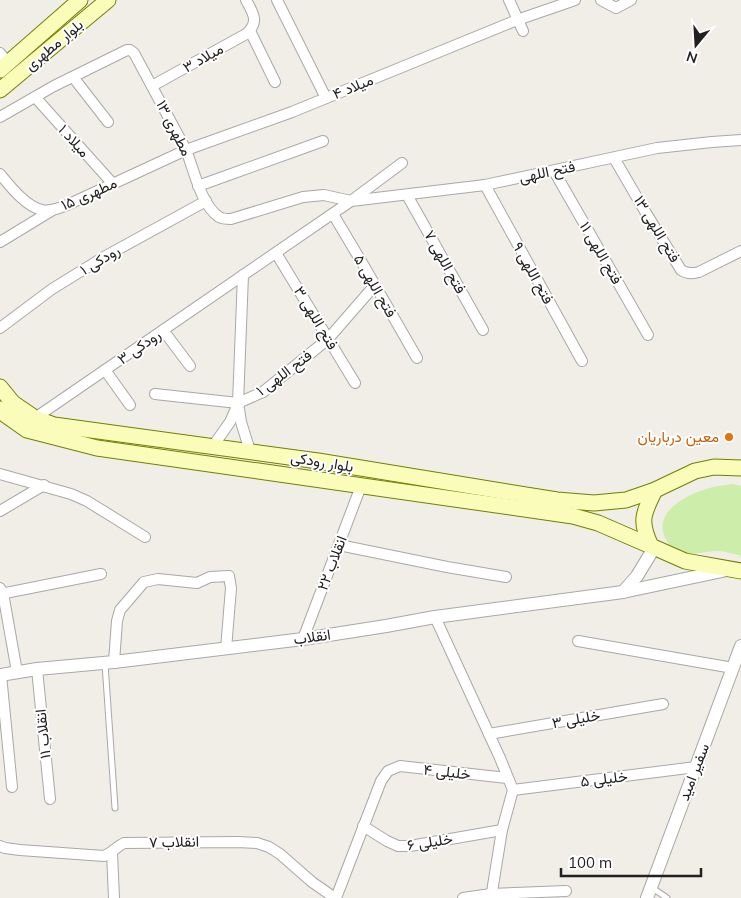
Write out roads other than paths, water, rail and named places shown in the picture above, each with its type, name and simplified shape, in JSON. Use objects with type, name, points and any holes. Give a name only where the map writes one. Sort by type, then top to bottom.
[{"type":"main road","name":"بلوار مطهری","points":[[3,62],[80,0]]},
{"type":"main road","name":"بلوار مطهری","points":[[0,90],[108,0]]},
{"type":"main road","name":"بلوار رودکی","points":[[0,386],[13,403],[35,418],[54,425],[328,462],[557,500],[594,503],[626,500],[655,490],[695,471],[714,468],[741,468]]},
{"type":"main road","name":"بلوار رودکی","points":[[0,409],[27,430],[97,448],[573,516],[598,523],[684,561],[739,571]]},
{"type":"main road","points":[[652,547],[644,532],[643,521],[646,509],[655,490]]},
{"type":"main road","points":[[594,503],[603,510],[604,514],[598,523]]},
{"type":"street","points":[[246,0],[254,18],[251,29],[275,82]]},
{"type":"street","points":[[252,12],[257,0]]},
{"type":"street","points":[[277,0],[326,98]]},
{"type":"street","points":[[509,0],[523,31]]},
{"type":"street","name":"میلاد ۴","points":[[186,150],[292,112],[518,20],[576,0]]},
{"type":"street","points":[[601,0],[616,8],[631,0]]},
{"type":"street","name":"میلاد ۳","points":[[152,86],[246,34],[251,29]]},
{"type":"street","name":"مطهری ۱۳","points":[[0,117],[73,77],[130,50],[134,53],[186,150],[193,166],[198,186],[206,201],[220,217],[231,219],[303,197],[324,196],[352,201]]},
{"type":"street","points":[[73,77],[108,122]]},
{"type":"street","name":"میلاد ۱","points":[[35,97],[113,184]]},
{"type":"street","name":"فتح اللهی","points":[[352,201],[485,185],[658,148],[741,140]]},
{"type":"street","points":[[198,186],[324,141]]},
{"type":"street","name":"مطهری ۱۵","points":[[0,174],[17,194],[33,206],[42,210],[52,211],[186,150]]},
{"type":"street","name":"فتح اللهی ۱۳","points":[[614,158],[681,270],[692,274],[699,272],[741,252]]},
{"type":"street","name":"فتح اللهی","points":[[244,275],[352,201],[402,163]]},
{"type":"street","name":"فتح اللهی ۱۱","points":[[554,171],[648,335]]},
{"type":"street","name":"فتح اللهی ۹","points":[[485,185],[582,360]]},
{"type":"street","name":"فتح اللهی ۷","points":[[407,195],[483,330]]},
{"type":"street","name":"رودکی ۱","points":[[0,328],[52,289],[89,266],[206,201]]},
{"type":"street","points":[[0,242],[52,211]]},
{"type":"street","name":"فتح اللهی ۵","points":[[333,214],[417,358]]},
{"type":"street","name":"فتح اللهی ۳","points":[[276,253],[355,383]]},
{"type":"street","points":[[244,275],[238,403],[241,422],[250,451]]},
{"type":"street","name":"رودکی ۳","points":[[35,418],[244,275]]},
{"type":"street","name":"فتح اللهی ۱","points":[[238,403],[263,392],[328,339],[375,285]]},
{"type":"street","points":[[163,330],[190,366]]},
{"type":"street","points":[[104,370],[130,405]]},
{"type":"street","points":[[155,394],[238,403]]},
{"type":"street","points":[[213,446],[230,422],[238,403]]},
{"type":"street","points":[[0,474],[44,485],[88,501],[145,537]]},
{"type":"street","points":[[0,511],[44,485]]},
{"type":"street","name":"انقلاب ۲۲","points":[[303,639],[362,486]]},
{"type":"street","points":[[339,545],[506,577]]},
{"type":"street","points":[[623,592],[637,576],[652,547]]},
{"type":"street","name":"انقلاب","points":[[1,675],[303,639],[435,617],[623,592],[739,571]]},
{"type":"street","points":[[17,672],[1,592],[101,574]]},
{"type":"street","points":[[109,663],[120,610],[144,582],[158,579],[197,583],[210,577],[229,576],[231,588],[226,649]]},
{"type":"street","points":[[435,617],[513,790],[502,830],[491,896]]},
{"type":"street","points":[[578,641],[733,668]]},
{"type":"street","name":"سفیر امید","points":[[649,892],[741,646]]},
{"type":"street","name":"انقلاب ۱۱","points":[[37,670],[50,798]]},
{"type":"street","points":[[1,675],[12,787]]},
{"type":"street","name":"خلیلی ۳","points":[[488,734],[663,704]]},
{"type":"street","name":"خلیلی ۴","points":[[363,826],[381,781],[388,771],[400,766],[508,778]]},
{"type":"street","name":"خلیلی ۵","points":[[513,790],[696,767]]},
{"type":"street","points":[[336,898],[363,826]]},
{"type":"street","name":"خلیلی ۶","points":[[363,826],[398,846],[410,846],[502,830]]},
{"type":"street","name":"انقلاب ۷","points":[[0,846],[20,850],[104,856],[112,853],[116,846],[124,843],[256,843],[269,847],[280,854],[312,882],[336,898]]},
{"type":"street","points":[[112,853],[114,898]]},
{"type":"street","points":[[463,898],[566,891]]},
{"type":"lane","points":[[109,663],[115,808]]},
{"type":"lane","points":[[649,892],[667,898]]},
{"type":"place","name":"معین درباریان","points":[[729,437]]}]
